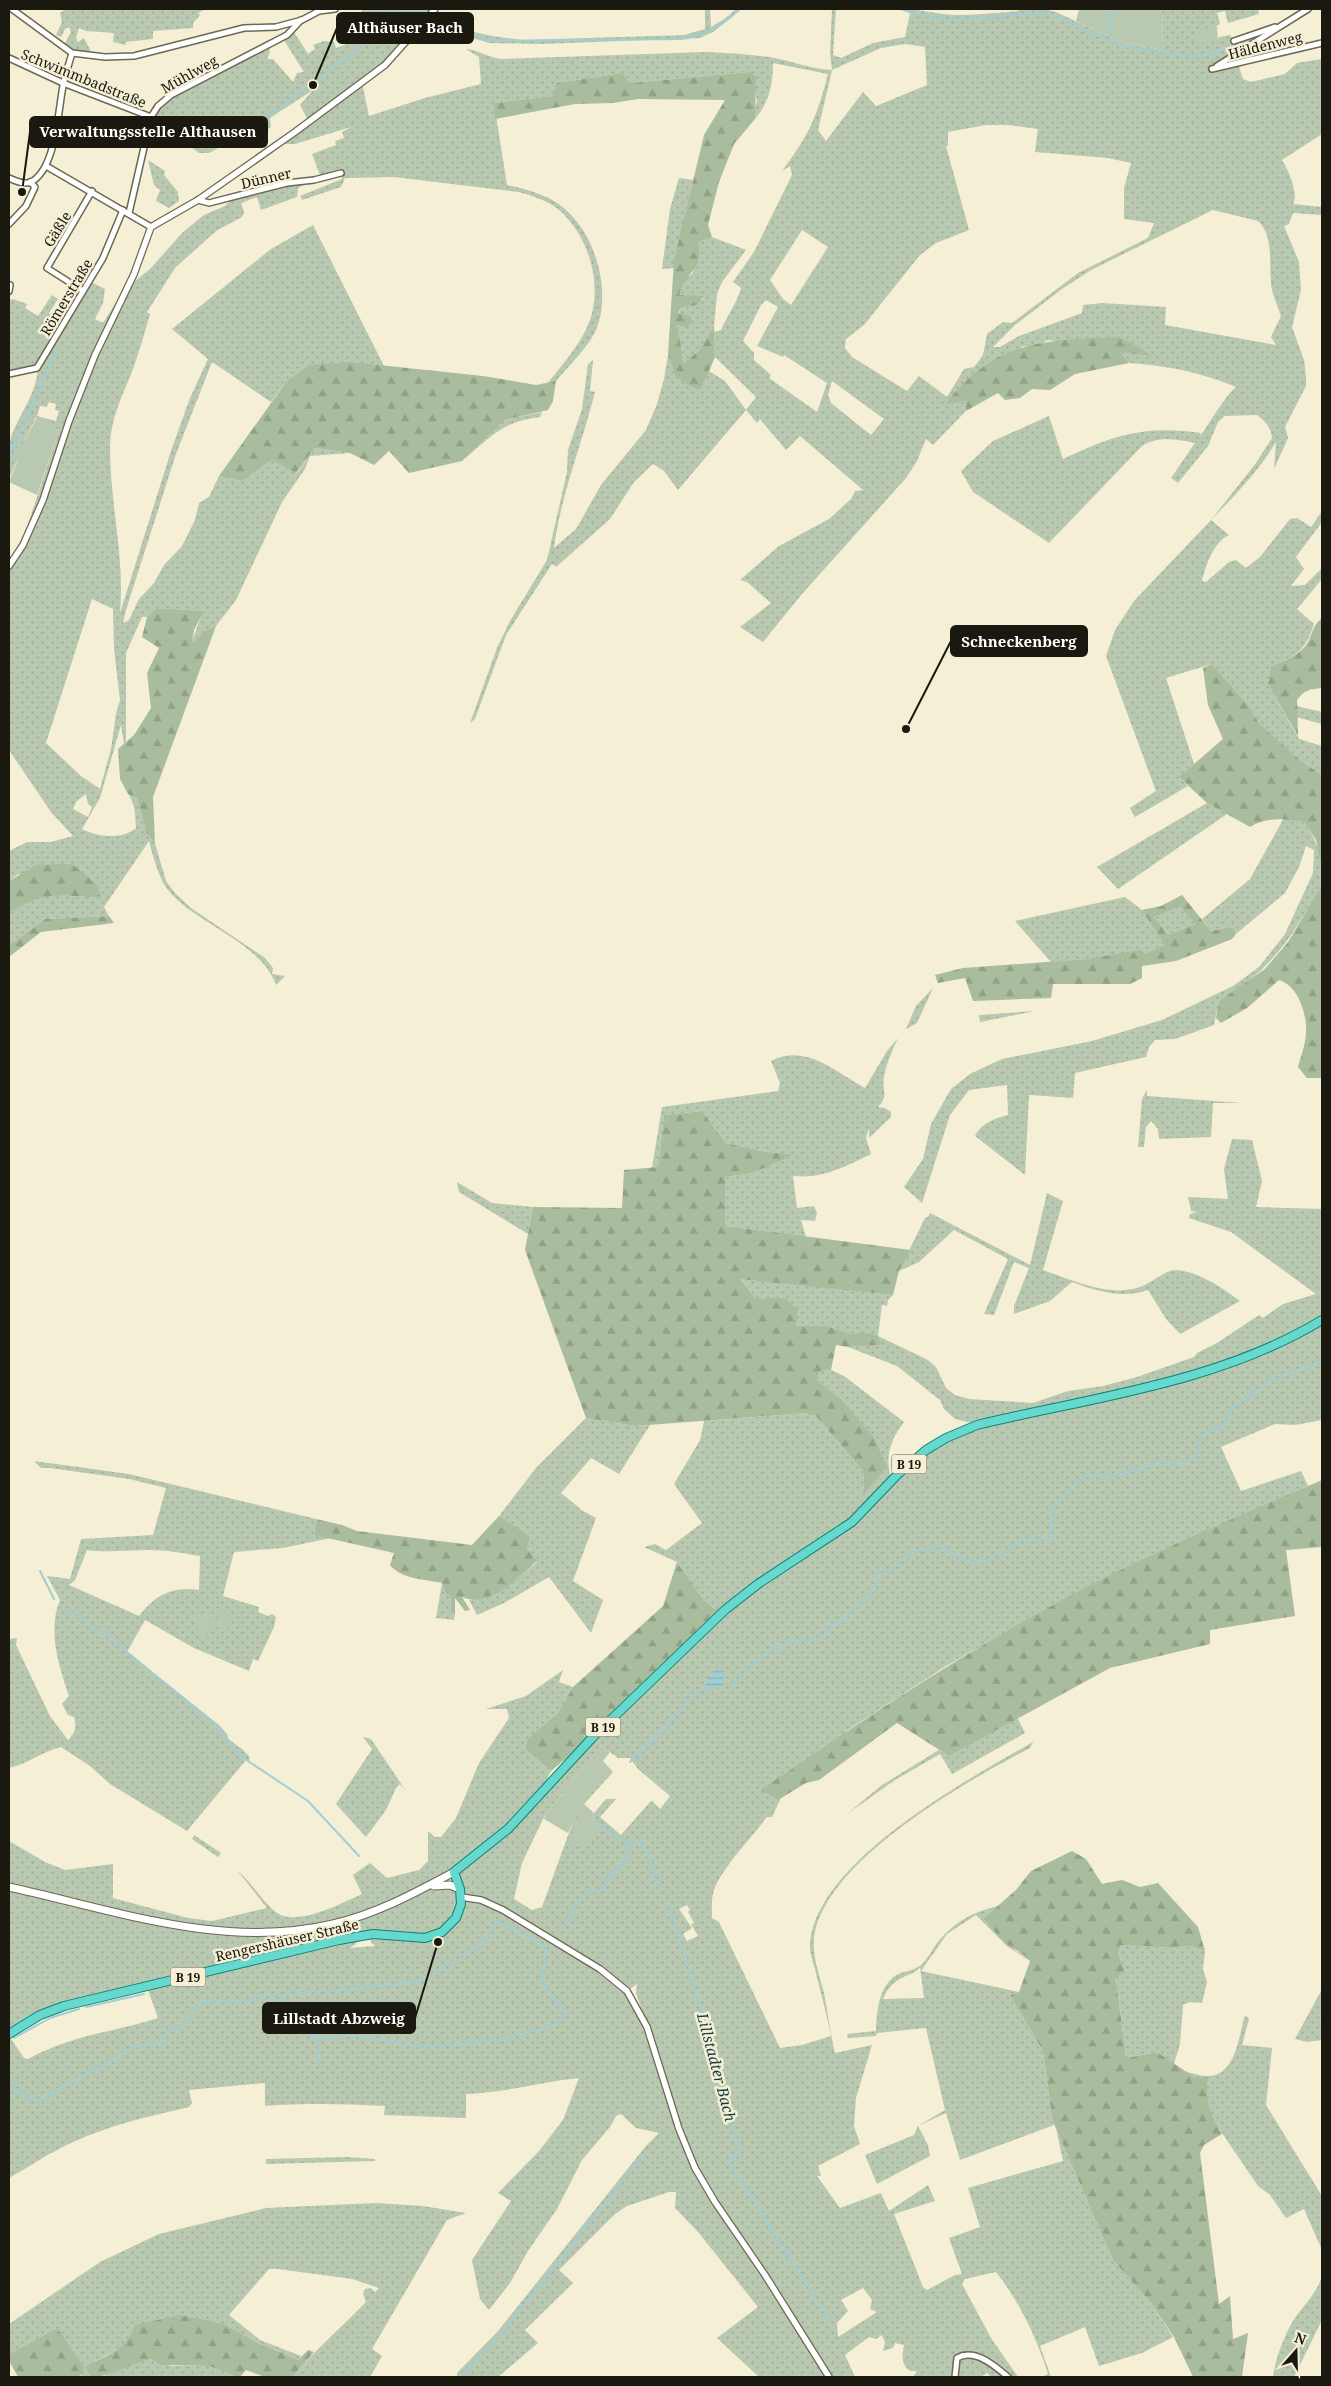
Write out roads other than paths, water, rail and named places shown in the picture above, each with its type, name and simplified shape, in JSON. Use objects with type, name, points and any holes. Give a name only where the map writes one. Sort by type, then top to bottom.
[{"type":"main road","name":"B 19","points":[[454,1872],[508,1829],[592,1738],[726,1609],[758,1584],[852,1522],[897,1475],[936,1443],[977,1425],[1204,1373],[1262,1350],[1322,1320]]},
{"type":"main road","points":[[9,1887],[167,1923],[240,1933],[285,1931],[333,1924],[408,1898],[454,1872],[460,1893]]},
{"type":"main road","points":[[426,1887],[443,1884],[460,1893]]},
{"type":"main road","name":"Rengershäuser Straße","points":[[9,2034],[40,2015],[64,2006],[340,1940],[372,1934],[431,1936],[442,1932],[453,1923],[460,1911],[460,1893]]},
{"type":"street","points":[[12,9],[72,53],[106,57],[134,56],[244,28],[276,27],[302,20],[319,11],[335,9]]},
{"type":"street","points":[[9,566],[23,545],[43,500],[69,421],[95,355],[134,274],[151,227],[198,200],[296,132],[386,65],[435,9]]},
{"type":"street","points":[[1234,41],[1287,22],[1308,9]]},
{"type":"street","name":"Mühlweg","points":[[129,213],[150,117],[158,106],[167,97],[286,35],[302,20]]},
{"type":"street","name":"Häldenweg","points":[[1287,22],[1212,69],[1322,42]]},
{"type":"street","points":[[9,178],[24,183],[30,182],[46,166],[53,143],[63,83],[72,53]]},
{"type":"street","name":"Schwimmbadstraße","points":[[9,58],[63,83],[150,117]]},
{"type":"street","points":[[46,166],[151,227]]},
{"type":"street","name":"Dünner","points":[[198,200],[209,203],[286,183],[314,180],[340,173]]},
{"type":"street","points":[[9,224],[26,206],[35,187],[30,182]]},
{"type":"street","name":"Gäßle","points":[[83,291],[47,268],[92,191]]},
{"type":"street","name":"Römerstraße","points":[[9,374],[37,368],[103,258],[123,210]]},
{"type":"street","points":[[460,1893],[503,1910],[600,1969],[627,1991],[647,2026],[678,2127],[695,2168],[715,2202],[765,2274],[829,2377]]},
{"type":"street","points":[[955,2377],[957,2358],[966,2356],[977,2356],[996,2367],[1008,2377]]},
{"type":"water","points":[[719,1667],[724,1672],[723,1686],[704,1688],[712,1672]]},
{"type":"waterway","points":[[436,16],[465,34],[496,41],[681,39],[713,29],[739,9]]},
{"type":"waterway","points":[[901,9],[918,15],[947,20],[1042,13],[1066,21],[1121,46],[1195,57],[1248,43]]},
{"type":"waterway","points":[[1109,9],[1110,33]]},
{"type":"waterway","points":[[204,146],[214,146],[232,138],[254,126],[302,93],[351,54],[375,26],[391,13],[404,10],[425,11]]},
{"type":"waterway","points":[[9,457],[58,347]]},
{"type":"waterway","points":[[730,1685],[735,1683],[758,1659],[787,1642],[815,1640],[823,1637],[833,1624],[846,1620],[847,1612],[867,1599],[874,1590],[877,1578],[914,1552],[938,1546],[974,1564],[992,1559],[1022,1540],[1041,1541],[1051,1535],[1052,1509],[1068,1494],[1076,1481],[1089,1475],[1111,1478],[1161,1461],[1184,1463],[1197,1455],[1203,1435],[1226,1422],[1233,1407],[1268,1383],[1322,1361]]},
{"type":"waterway","points":[[40,1571],[54,1599]]},
{"type":"waterway","points":[[64,1608],[105,1634],[214,1723],[242,1757],[308,1801],[359,1856]]},
{"type":"waterway","points":[[630,1762],[666,1728],[688,1700],[704,1688],[723,1686]]},
{"type":"waterway","points":[[563,1927],[584,1894],[605,1889],[609,1877],[630,1855],[627,1844],[596,1822]]},
{"type":"waterway","points":[[627,1844],[643,1841],[661,1894]]},
{"type":"waterway","name":"Lillstadter Bach","points":[[670,1907],[722,2076],[724,2104],[737,2140],[739,2150],[729,2162],[828,2318]]},
{"type":"waterway","points":[[279,1996],[303,2032],[320,2039],[352,2035],[421,2047],[501,2040],[555,2025],[566,2015],[542,1981],[546,1947],[498,1922],[483,1942],[474,1950],[463,1955]]},
{"type":"waterway","points":[[326,1992],[420,1981],[455,1961]]},
{"type":"waterway","points":[[20,2093],[40,2103],[56,2090],[116,2059],[129,2049],[146,2044],[164,2042],[167,2032],[177,2029],[202,2002],[248,2001],[260,1995],[279,1996],[316,1991]]},
{"type":"waterway","points":[[86,2007],[144,1994]]},
{"type":"waterway","points":[[14,2038],[50,2018],[79,2009]]},
{"type":"waterway","points":[[9,2029],[33,2013]]},
{"type":"waterway","points":[[318,2058],[320,2039]]},
{"type":"waterway","points":[[9,2076],[14,2088],[22,2092]]},
{"type":"waterway","points":[[460,2377],[506,2328],[643,2155]]},
{"type":"place","name":"Althäuser Bach","points":[[313,85]]},
{"type":"place","name":"Verwaltungsstelle Althausen","points":[[22,192]]},
{"type":"place","name":"Schneckenberg","points":[[906,729]]},
{"type":"place","name":"Lillstadt Abzweig","points":[[438,1942]]}]
